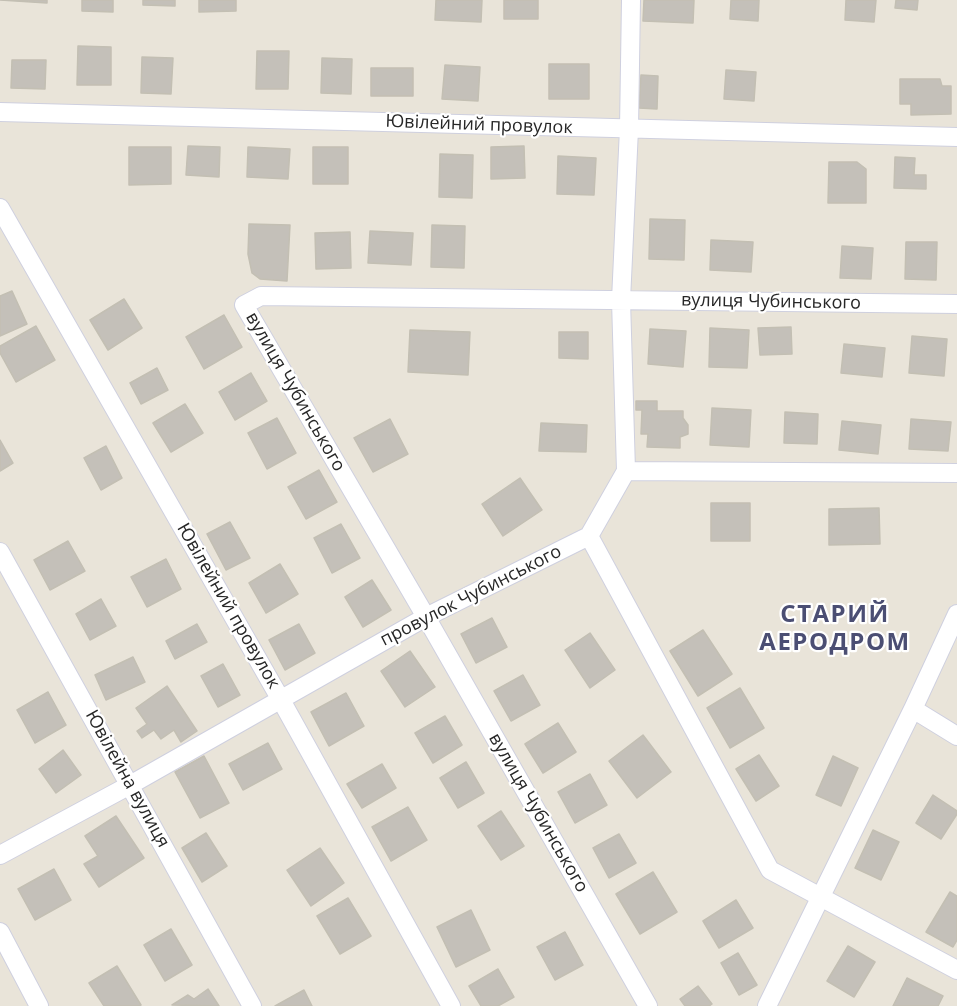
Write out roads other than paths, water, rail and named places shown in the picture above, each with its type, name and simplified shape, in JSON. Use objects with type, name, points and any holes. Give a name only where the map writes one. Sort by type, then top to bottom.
[{"type":"street","points":[[631,0],[629,129],[621,300],[626,471],[589,536],[770,870],[957,970]]},
{"type":"street","name":"Ювілейний провулок","points":[[0,112],[957,137]]},
{"type":"street","name":"Ювілейний провулок","points":[[0,208],[281,700],[451,1006]]},
{"type":"street","name":"вулиця Чубинського","points":[[648,1006],[426,617],[244,305],[261,296],[957,304]]},
{"type":"street","points":[[626,471],[957,473]]},
{"type":"street","name":"провулок Чубинського","points":[[0,855],[130,785],[426,617],[589,536]]},
{"type":"street","name":"Ювілейна вулиця","points":[[0,552],[252,1006]]},
{"type":"street","points":[[766,1006],[913,709],[957,614]]},
{"type":"street","points":[[913,709],[957,736]]},
{"type":"street","points":[[0,932],[39,1006]]},
{"type":"district","name":"СТАРИЙ АЕРОДРОМ","points":[[835,629]]}]
